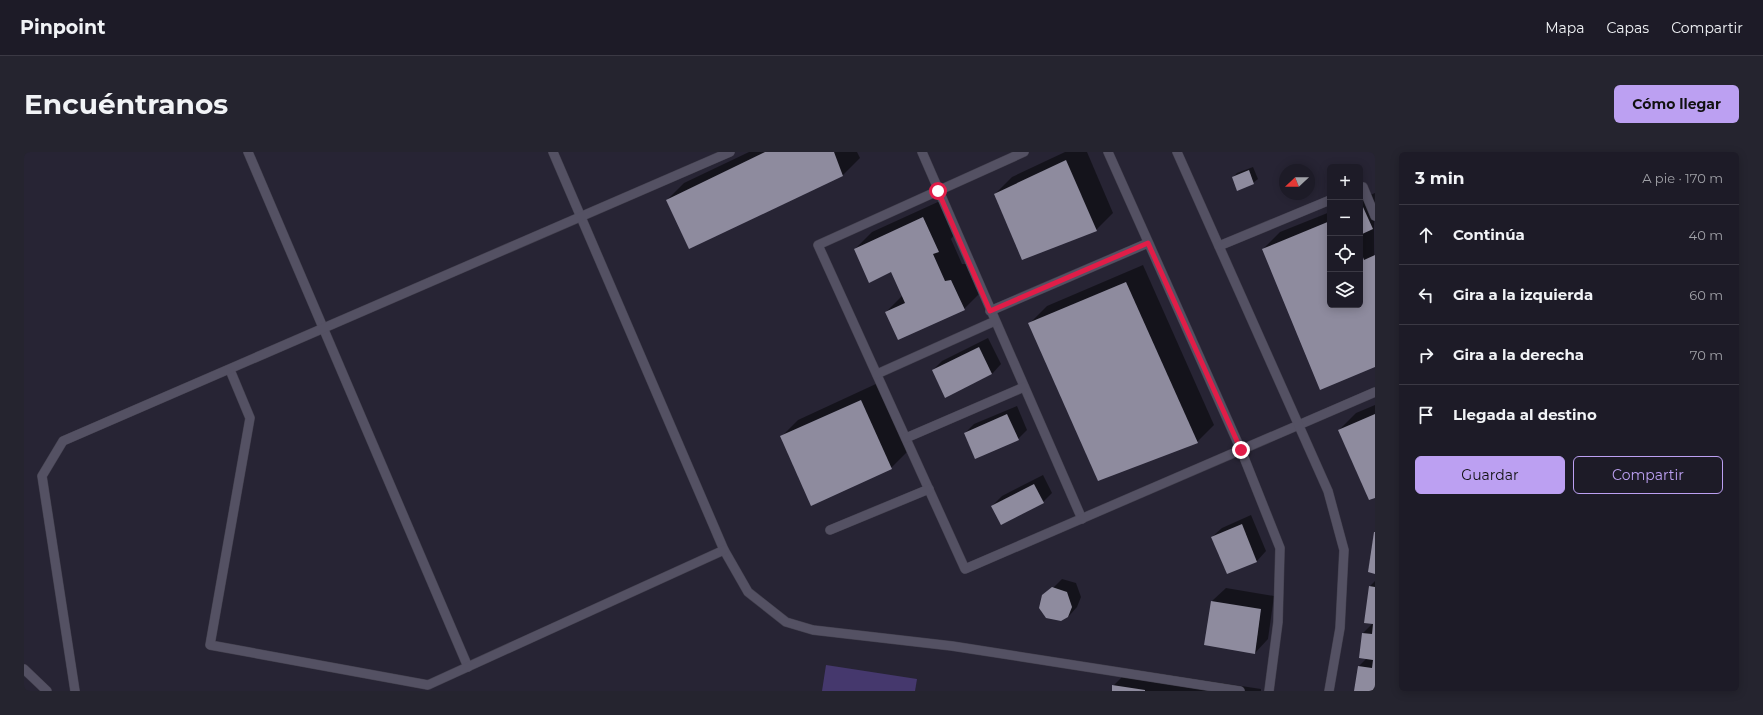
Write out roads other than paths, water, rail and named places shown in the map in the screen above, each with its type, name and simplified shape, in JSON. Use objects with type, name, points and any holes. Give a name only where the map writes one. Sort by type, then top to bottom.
[{"type":"lane","points":[[248,152],[468,667]]},
{"type":"lane","points":[[553,152],[580,218],[724,550],[748,592],[766,608],[786,622],[813,630],[952,646],[1240,691]]},
{"type":"lane","points":[[75,691],[42,476],[63,441],[230,370],[730,152]]},
{"type":"lane","points":[[922,152],[990,311],[1082,519]]},
{"type":"lane","points":[[1024,152],[818,246],[965,568],[1375,392]]},
{"type":"lane","points":[[1108,152],[1241,450],[1280,548],[1278,622],[1269,691]]},
{"type":"lane","points":[[1177,152],[1328,490],[1344,550],[1340,628],[1329,691]]},
{"type":"lane","points":[[1363,189],[1375,216]]},
{"type":"lane","points":[[1219,246],[1327,201]]},
{"type":"lane","points":[[990,311],[1148,243]]},
{"type":"lane","points":[[877,374],[995,322]]},
{"type":"lane","points":[[230,370],[250,418],[210,645],[428,685],[724,550]]},
{"type":"lane","points":[[906,438],[1024,387]]},
{"type":"lane","points":[[830,530],[929,489]]},
{"type":"lane","points":[[24,669],[47,691]]}]
